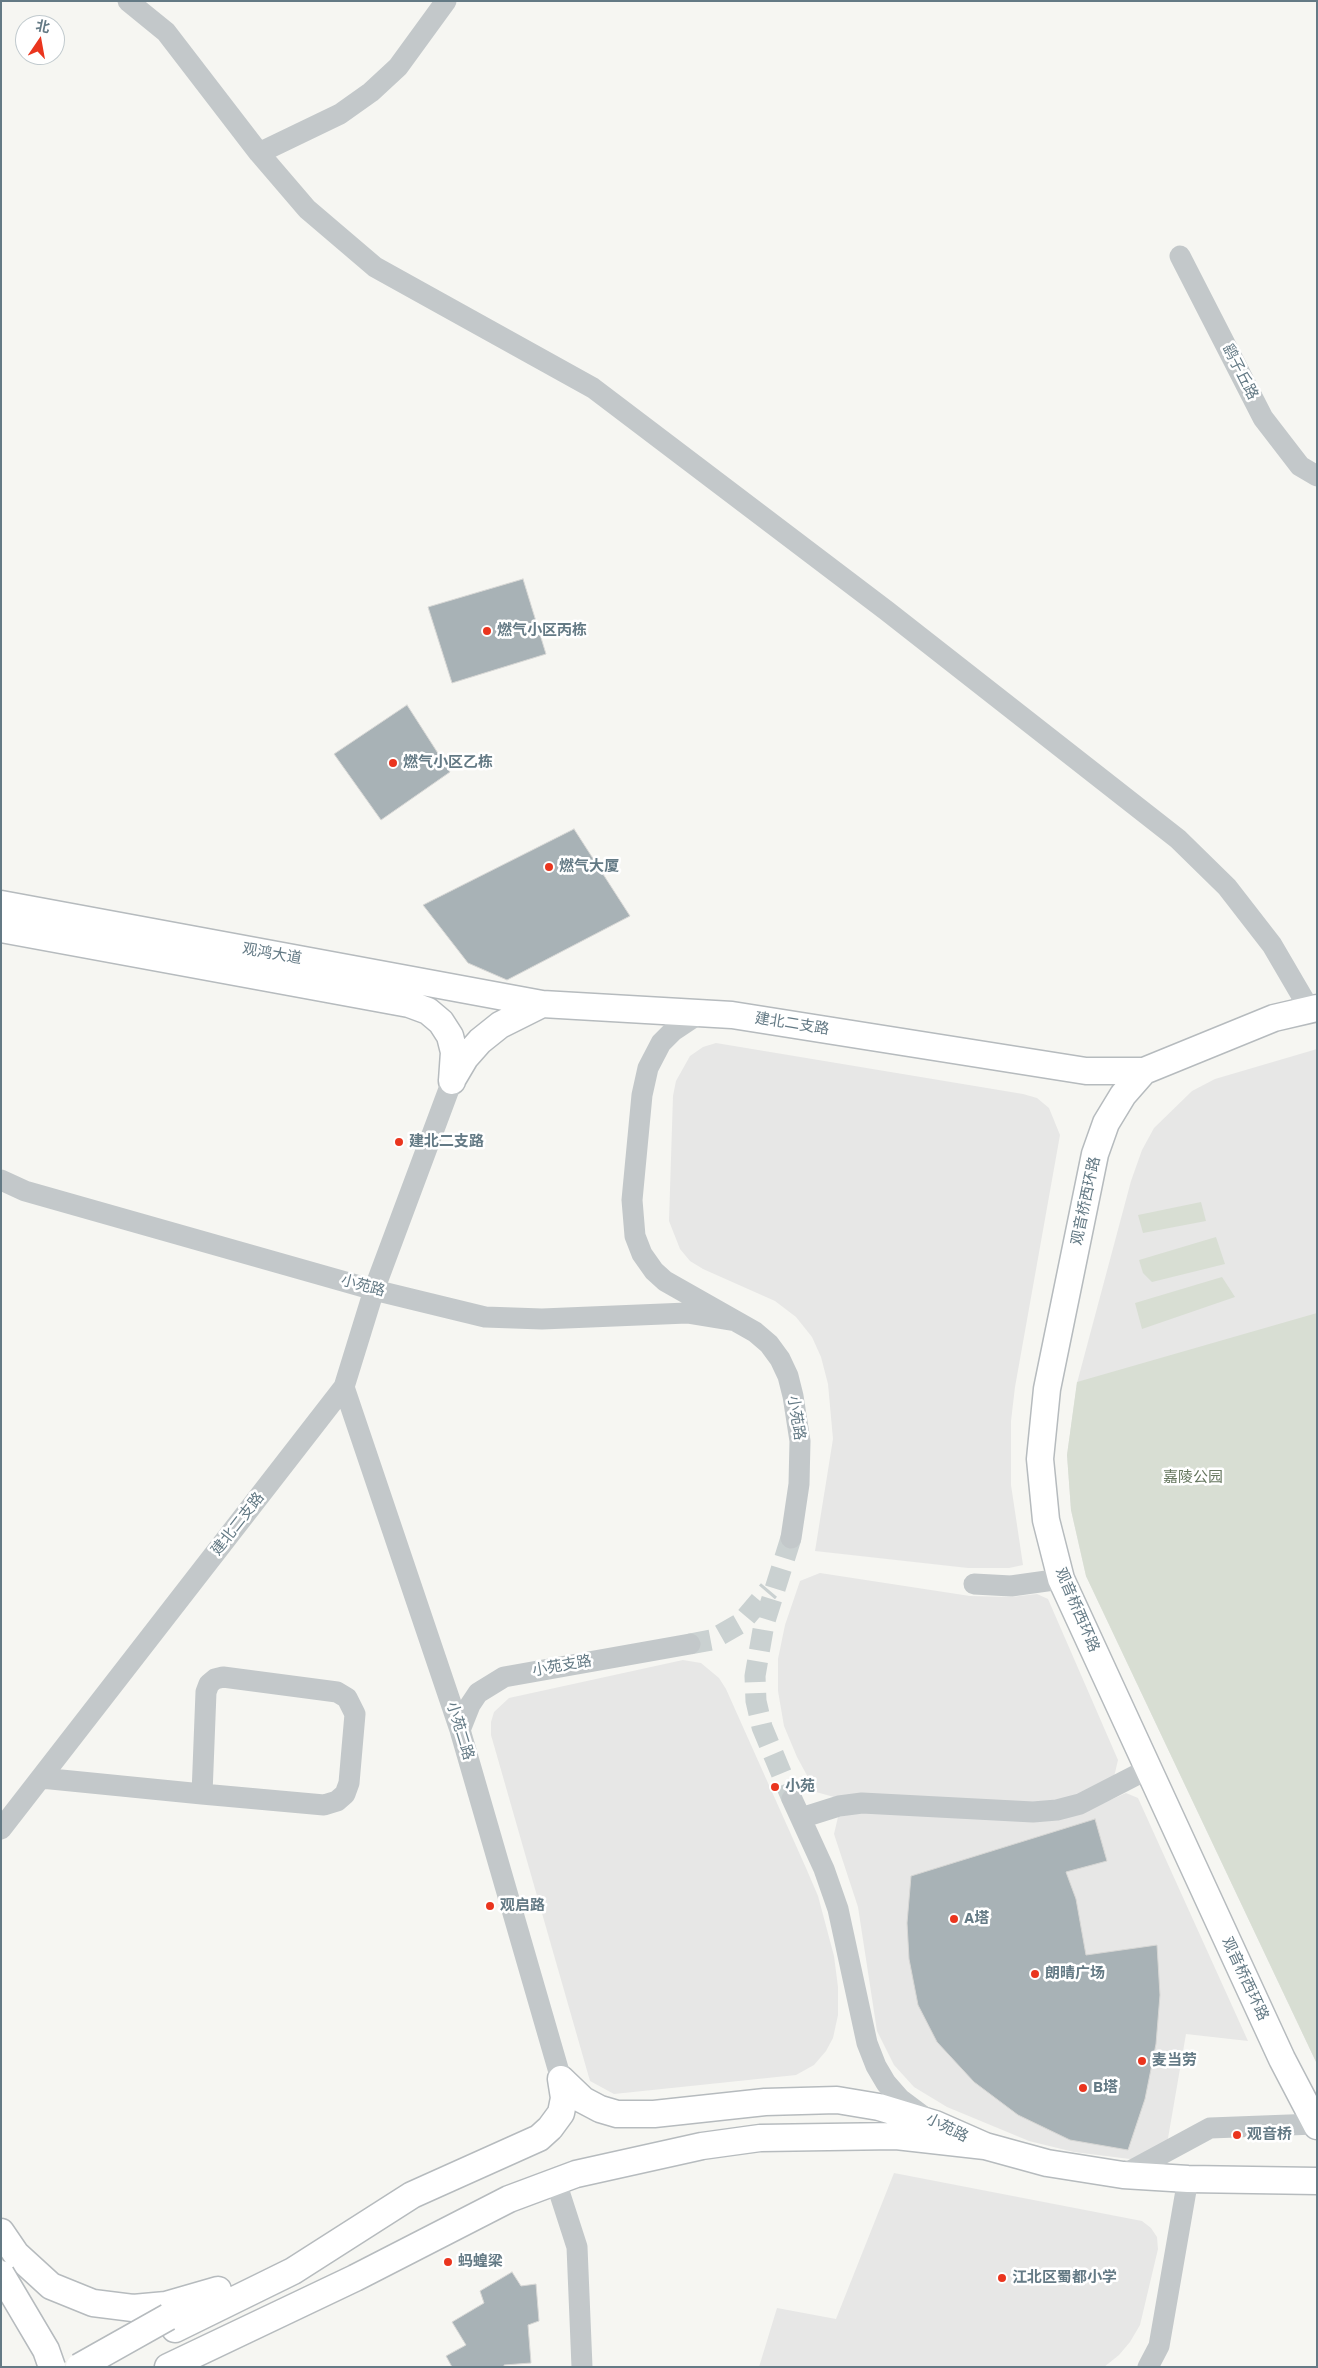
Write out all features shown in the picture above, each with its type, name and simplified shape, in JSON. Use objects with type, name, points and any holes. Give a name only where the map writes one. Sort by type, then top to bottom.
[{"type":"main road","name":"观鸿大道","points":[[1,904],[542,1004]]},
{"type":"main road","name":"观鸿大道","points":[[1,929],[409,1004],[428,1010],[442,1022],[450,1036],[454,1052],[452,1081]]},
{"type":"main road","name":"建北二支路","points":[[452,1081],[465,1058],[480,1041],[500,1025],[542,1004],[703,1011],[1086,1071],[1144,1071]]},
{"type":"main road","name":"观音桥西环路","points":[[1313,1009],[1274,1018],[1144,1071],[1123,1095],[1106,1123],[1095,1154],[1047,1390],[1040,1459],[1046,1520],[1062,1579],[1282,2059],[1316,2125]]},
{"type":"main road","points":[[561,2079],[583,2100],[600,2109],[617,2114],[654,2114],[765,2102],[837,2100],[879,2107],[935,2124]]},
{"type":"main road","points":[[109,2367],[218,2290],[412,2195],[539,2138],[550,2128],[561,2113],[564,2098],[561,2079]]},
{"type":"main road","name":"小苑路","points":[[935,2124],[984,2146],[1047,2163],[1123,2175],[1188,2179],[1317,2181]]},
{"type":"main road","points":[[189,2363],[509,2199],[576,2174],[693,2148],[760,2138],[896,2136],[984,2146]]},
{"type":"main road","points":[[79,2367],[172,2323],[293,2271],[412,2195]]},
{"type":"main road","points":[[1,2232],[16,2254],[51,2286],[93,2303],[133,2308],[166,2305],[218,2290]]},
{"type":"main road","points":[[1,2274],[46,2350],[52,2367]]},
{"type":"street","points":[[128,1],[166,32],[259,153],[307,210],[375,267],[593,388],[887,611],[1178,839],[1227,887],[1272,945],[1313,1009]]},
{"type":"street","points":[[259,153],[340,114],[371,92],[398,67],[446,1]]},
{"type":"street","name":"鹞子丘路","points":[[1180,256],[1263,418],[1300,466],[1317,476]]},
{"type":"street","name":"小苑路","points":[[703,1011],[673,1031],[661,1043],[648,1068],[642,1095],[633,1219],[635,1236],[654,1271],[679,1291],[755,1332],[768,1344],[788,1376],[800,1441],[800,1461],[791,1538]]},
{"type":"street","name":"建北二支路","points":[[1,1829],[344,1387],[374,1290],[452,1081]]},
{"type":"street","name":"小苑路","points":[[1,1180],[25,1191],[374,1290],[485,1317],[542,1319],[687,1313],[736,1321]]},
{"type":"street","name":"小苑二路","points":[[344,1387],[460,1730],[561,2079]]},
{"type":"street","points":[[974,1584],[1010,1586],[1062,1579]]},
{"type":"street","name":"小苑支路","points":[[460,1730],[470,1705],[478,1693],[504,1677],[690,1644]]},
{"type":"street","points":[[41,1778],[202,1794],[324,1805],[337,1801],[344,1794],[350,1775],[355,1714],[347,1698],[337,1692],[223,1678],[215,1679],[209,1684],[206,1692],[202,1794]]},
{"type":"street","name":"小苑路","points":[[935,2124],[900,2099],[876,2066],[867,2043],[838,1909],[824,1869],[796,1808],[862,1803],[1033,1812],[1057,1810],[1080,1804],[1148,1769]]},
{"type":"street","points":[[1123,2175],[1210,2128],[1316,2125]]},
{"type":"street","points":[[1148,2367],[1159,2346],[1188,2179]]},
{"type":"street","points":[[556,2182],[577,2247],[582,2367]]},
{"type":"shaded area","points":[[716,1043],[1023,1094],[1037,1098],[1049,1108],[1060,1135],[1015,1387],[1011,1421],[1011,1485],[1023,1565],[1009,1568],[968,1568],[815,1551],[833,1439],[828,1384],[821,1357],[812,1337],[796,1317],[775,1301],[703,1269],[690,1261],[680,1249],[669,1221],[673,1096],[676,1081],[690,1056],[703,1047]]},
{"type":"shaded area","name":"嘉陵公园","points":[[1317,1049],[1317,2064],[1086,1576],[1071,1510],[1067,1455],[1077,1383],[1131,1181],[1142,1150],[1154,1128],[1192,1091],[1215,1079]]},
{"type":"shaded area","points":[[820,1573],[970,1596],[1011,1597],[1037,1594],[1048,1599],[1118,1760],[1114,1777],[1078,1794],[1056,1801],[1032,1803],[834,1797],[816,1792],[797,1757],[784,1726],[778,1691],[778,1659],[785,1625],[800,1581]]},
{"type":"shaded area","points":[[683,1660],[701,1663],[719,1678],[726,1689],[806,1868],[818,1896],[834,1956],[838,1987],[838,2015],[833,2038],[826,2051],[814,2065],[796,2075],[614,2094],[590,2081],[491,1735],[491,1722],[494,1712],[509,1698]]},
{"type":"shaded area","name":"朗晴广场","points":[[1126,1793],[1138,1798],[1248,2041],[1186,2034],[1167,2144],[1138,2160],[1074,2152],[1029,2141],[947,2107],[914,2087],[894,2065],[877,2031],[858,1907],[834,1834],[838,1817],[865,1811],[1085,1811]]},
{"type":"shaded area","name":"江北区蜀都小学","points":[[894,2173],[1142,2221],[1151,2228],[1157,2237],[1158,2249],[1140,2325],[1130,2342],[1119,2355],[1104,2367],[759,2367],[777,2308],[836,2319]]},
{"type":"green space","points":[[1201,1202],[1206,1221],[1143,1233],[1138,1215]]},
{"type":"green space","points":[[1216,1237],[1225,1264],[1152,1282],[1143,1273],[1139,1260]]},
{"type":"green space","points":[[1222,1277],[1235,1297],[1142,1329],[1135,1303]]},
{"type":"green space","name":"嘉陵公园","points":[[1317,1313],[1317,2064],[1086,1576],[1071,1510],[1067,1455],[1077,1382]]},
{"type":"building","name":"燃气小区丙栋","points":[[523,579],[546,654],[452,683],[428,607]]},
{"type":"building","name":"燃气小区乙栋","points":[[407,705],[450,772],[381,820],[334,754]]},
{"type":"building","name":"燃气大厦","points":[[574,829],[630,916],[507,980],[468,963],[423,905]]},
{"type":"building","name":"朗晴广场","points":[[1095,1819],[1107,1861],[1066,1872],[1076,1899],[1086,1955],[1157,1945],[1160,1995],[1156,2044],[1145,2099],[1128,2150],[1070,2140],[1018,2115],[974,2082],[937,2042],[918,2005],[909,1959],[907,1923],[911,1876]]},
{"type":"building","points":[[512,2272],[521,2286],[536,2284],[539,2321],[528,2325],[531,2363],[504,2365],[504,2367],[452,2367],[446,2356],[466,2345],[452,2322],[484,2303],[480,2291]]},
{"type":"tunnel","points":[[791,1538],[764,1624],[755,1676],[756,1701],[762,1727],[792,1799]]},
{"type":"tunnel","points":[[690,1644],[711,1640],[741,1623],[769,1590]]},
{"type":"place","name":"燃气小区丙栋","points":[[487,631]]},
{"type":"place","name":"燃气小区乙栋","points":[[393,763]]},
{"type":"place","name":"燃气大厦","points":[[549,867]]},
{"type":"place","name":"建北二支路","points":[[399,1142]]},
{"type":"place","name":"小苑","points":[[775,1787]]},
{"type":"place","name":"观启路","points":[[490,1906]]},
{"type":"place","name":"A塔","points":[[954,1919]]},
{"type":"place","name":"朗晴广场","points":[[1035,1974]]},
{"type":"place","name":"麦当劳","points":[[1142,2061]]},
{"type":"place","name":"B塔","points":[[1083,2088]]},
{"type":"place","name":"观音桥","points":[[1237,2135]]},
{"type":"place","name":"蚂蝗梁","points":[[448,2262]]},
{"type":"place","name":"江北区蜀都小学","points":[[1002,2278]]}]
